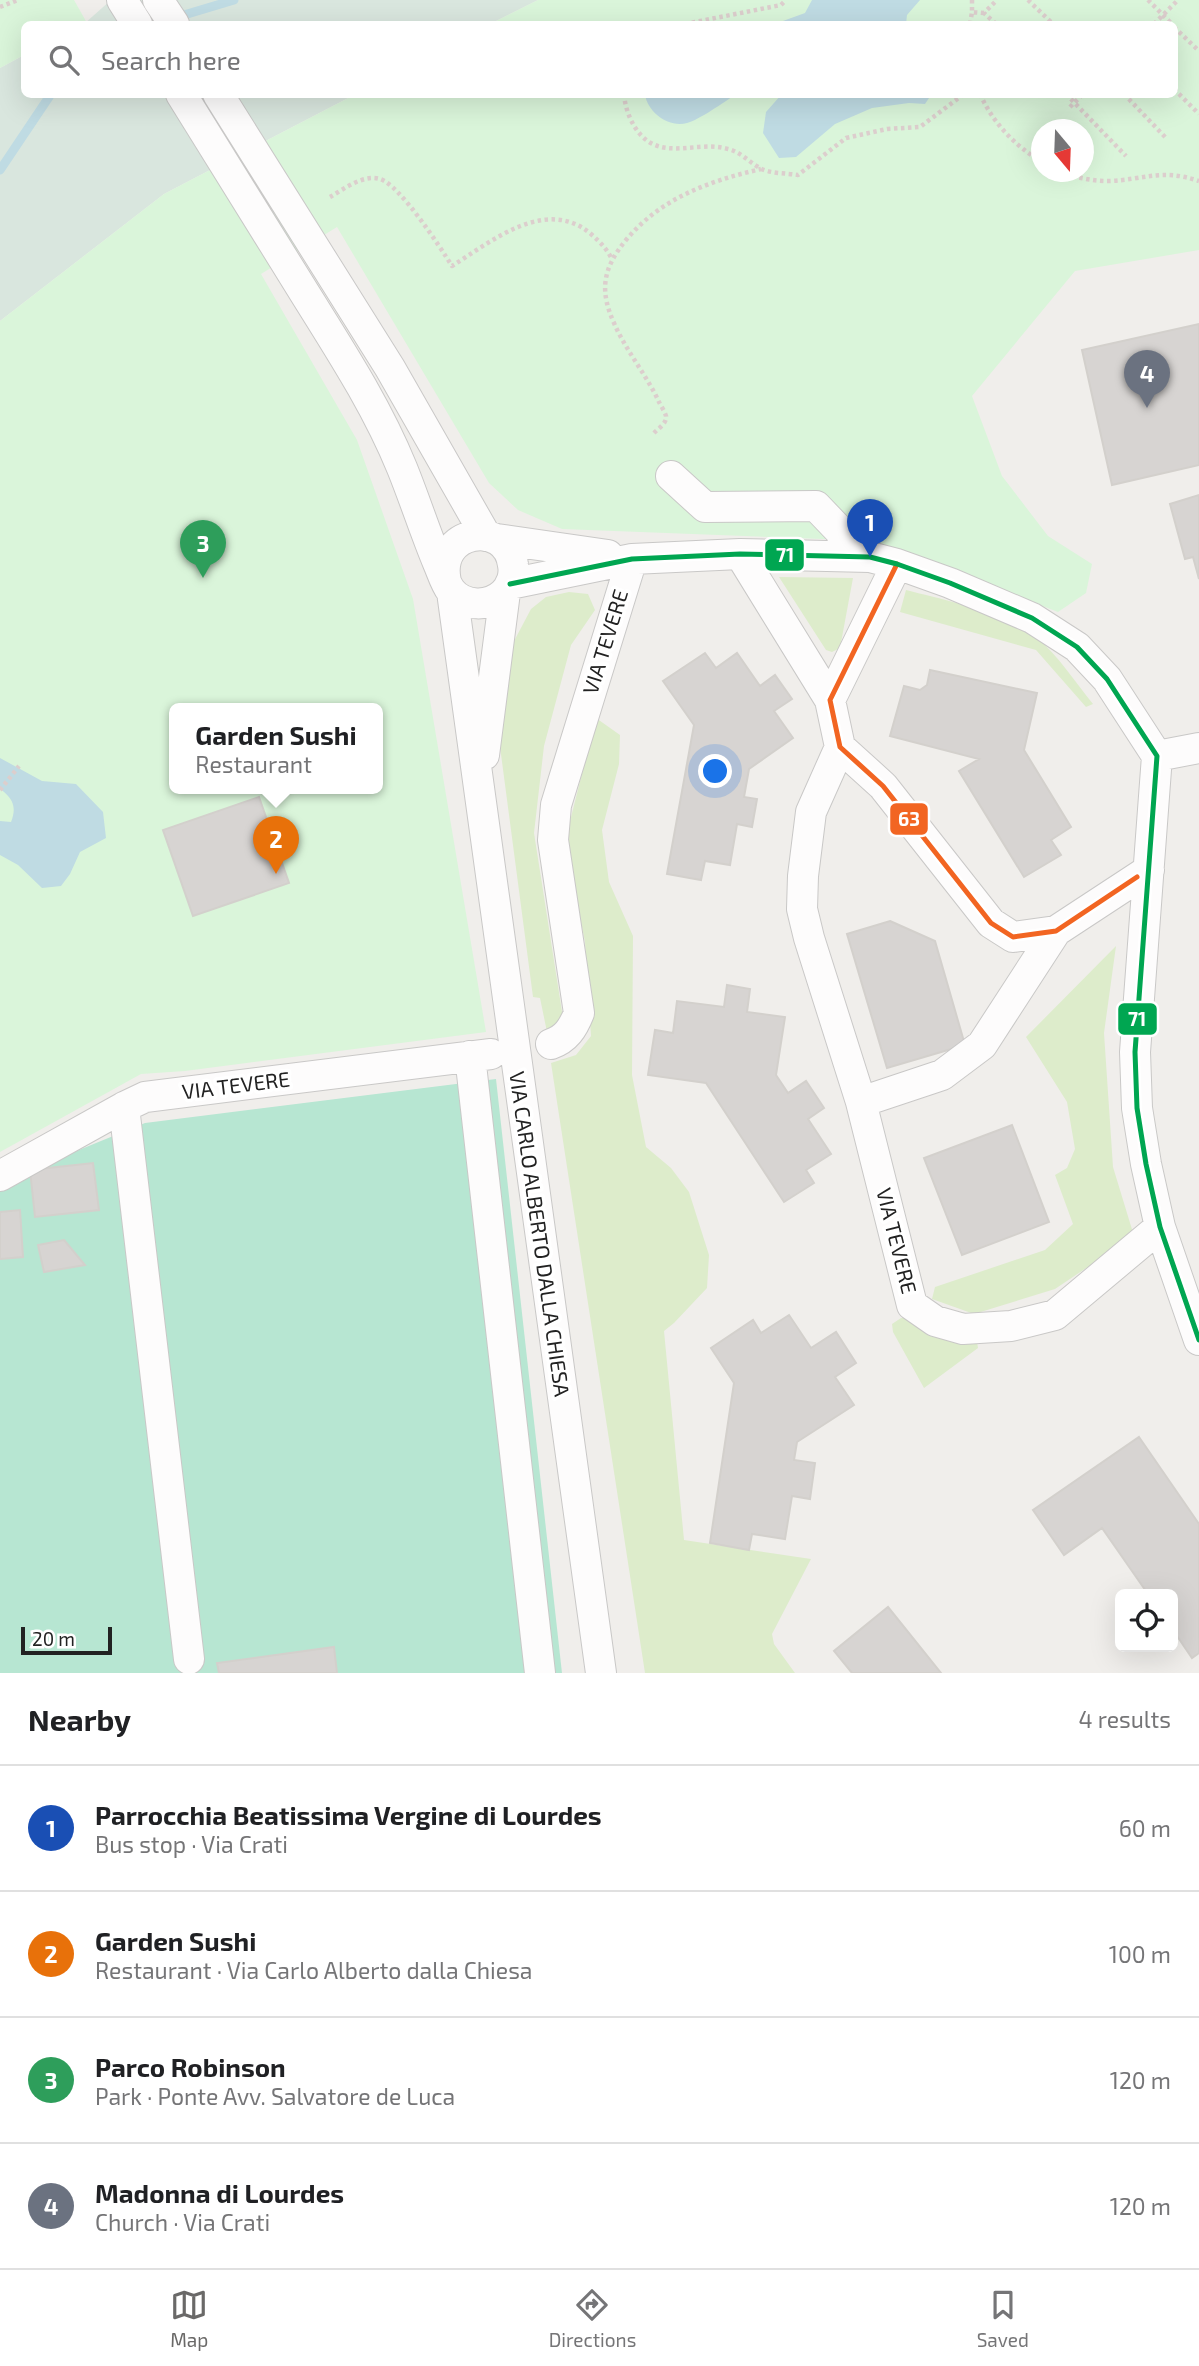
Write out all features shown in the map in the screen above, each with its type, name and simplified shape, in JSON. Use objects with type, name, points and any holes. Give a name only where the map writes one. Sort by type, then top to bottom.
[{"type":"street","points":[[122,0],[135,21]]},
{"type":"street","points":[[158,0],[172,21]]},
{"type":"street","points":[[183,98],[365,390],[402,467],[449,587],[461,600],[485,604],[496,600],[508,588],[632,559],[740,554],[870,557],[950,583],[1032,618],[1077,647],[1107,679],[1157,756],[1135,1052],[1139,1119],[1160,1227],[1199,1340]]},
{"type":"street","points":[[221,98],[390,368],[491,538],[505,546],[513,564],[508,588]]},
{"type":"street","points":[[671,476],[705,507],[816,506],[840,531],[850,556]]},
{"type":"street","points":[[449,587],[445,561],[456,543],[475,535],[632,559]]},
{"type":"street","points":[[740,554],[830,700],[840,747],[883,786],[991,923],[1013,937],[1056,931]]},
{"type":"street","name":"VIA TEVERE","points":[[551,1044],[559,1041],[573,1028],[579,1013],[553,840],[556,805],[632,559]]},
{"type":"street","points":[[830,700],[897,564]]},
{"type":"street","name":"VIA CARLO ALBERTO DALLA CHIESA","points":[[449,587],[601,1673]]},
{"type":"street","name":"VIA CARLO ALBERTO DALLA CHIESA","points":[[479,794],[508,588]]},
{"type":"street","name":"VIA TEVERE","points":[[840,747],[811,812],[802,909],[861,1102],[912,1306],[935,1321],[963,1329],[1011,1326],[1055,1315],[1160,1227]]},
{"type":"street","points":[[1157,756],[1199,748]]},
{"type":"street","points":[[861,1102],[942,1075],[982,1045],[1056,931],[1149,870]]},
{"type":"street","name":"VIA TEVERE","points":[[0,1176],[145,1097],[481,1055],[540,1673]]},
{"type":"street","points":[[124,1107],[189,1659]]},
{"type":"path","points":[[0,8],[18,0]]},
{"type":"path","points":[[700,21],[781,5],[786,0]]},
{"type":"path","points":[[970,21],[972,0]]},
{"type":"path","points":[[984,13],[997,0]]},
{"type":"path","points":[[1028,0],[1050,21]]},
{"type":"path","points":[[1148,0],[1168,21]]},
{"type":"path","points":[[1157,21],[1178,0]]},
{"type":"path","points":[[972,12],[984,13],[993,21]]},
{"type":"path","points":[[1178,31],[1199,51]]},
{"type":"path","points":[[1178,93],[1199,114]]},
{"type":"path","points":[[625,98],[634,127],[647,142],[661,148],[710,145],[730,149],[762,169]]},
{"type":"path","points":[[654,433],[665,423],[666,417],[653,388],[614,325],[604,291],[612,260],[635,229],[666,204],[704,186],[762,169],[798,175],[846,138],[887,129],[919,127],[959,98]]},
{"type":"path","points":[[983,98],[1008,136],[1031,156]]},
{"type":"path","points":[[1068,98],[1072,105],[1126,156]]},
{"type":"path","points":[[1072,105],[1079,98]]},
{"type":"path","points":[[1128,98],[1166,138]]},
{"type":"path","points":[[1094,180],[1104,181],[1162,173],[1199,181]]},
{"type":"path","points":[[330,197],[358,181],[380,179],[392,187],[411,208],[452,266],[514,228],[537,220],[578,224],[600,241],[612,260]]},
{"type":"path","points":[[1,790],[19,766]]},
{"type":"green space","points":[[0,0],[74,0],[86,21],[21,21],[21,57],[0,68]]},
{"type":"green space","points":[[538,0],[1199,0],[1199,250],[1075,271],[972,396],[1002,476],[1048,536],[1092,564],[1086,593],[1058,612],[875,541],[562,529],[518,510],[489,483],[337,227],[261,274],[357,440],[413,599],[486,1032],[185,1071],[141,1074],[0,1152],[0,321],[164,194],[348,98],[1178,98],[1178,21],[496,21]]},
{"type":"green space","points":[[779,577],[853,578],[840,648],[832,652],[826,650]]},
{"type":"green space","points":[[906,590],[974,608],[1024,629],[1052,652],[1093,704],[1086,707],[1036,650],[900,612]]},
{"type":"green space","points":[[569,592],[588,594],[595,610],[571,645],[544,746],[534,833],[563,1018],[547,1032],[540,998],[533,997],[499,739],[513,643],[531,609],[546,597]]},
{"type":"green space","points":[[596,718],[620,735],[619,764],[602,830],[609,882],[633,936],[632,1075],[646,1147],[671,1168],[689,1192],[709,1255],[707,1288],[664,1331],[684,1540],[811,1559],[772,1634],[774,1644],[795,1673],[645,1673],[551,1063],[576,1055],[591,1036],[585,942],[565,841]]},
{"type":"green space","points":[[1116,946],[1104,1033],[1113,1167],[1134,1236],[1055,1289],[974,1314],[932,1299],[935,1287],[1045,1250],[1073,1224],[1055,1175],[1067,1168],[1075,1149],[1067,1102],[1026,1037]]},
{"type":"green space","points":[[496,1079],[562,1673],[0,1673],[0,1188],[30,1170],[145,1123]]},
{"type":"green space","points":[[906,1318],[922,1330],[939,1337],[977,1342],[978,1348],[924,1388],[893,1332],[892,1324]]},
{"type":"shaded area","points":[[111,0],[538,0],[496,21],[87,21]]},
{"type":"shaded area","points":[[21,57],[21,98],[348,98],[164,194],[0,321],[0,68]]},
{"type":"water","points":[[812,0],[920,0],[907,15],[906,21],[783,21],[805,13]]},
{"type":"water","points":[[646,98],[730,98],[698,118],[680,124],[660,117]]},
{"type":"water","points":[[778,98],[929,98],[925,104],[909,103],[872,108],[835,124],[796,157],[779,158],[763,133],[766,112]]},
{"type":"water","points":[[0,758],[42,781],[76,784],[103,812],[106,838],[80,852],[61,886],[42,888],[18,865],[0,855],[0,821],[11,822],[14,807],[11,799],[0,789]]},
{"type":"building","points":[[1199,324],[1199,465],[1112,485],[1082,350]]},
{"type":"building","points":[[1199,495],[1199,579],[1193,557],[1185,559],[1170,504]]},
{"type":"building","points":[[705,653],[716,668],[737,653],[760,686],[775,675],[792,699],[774,711],[793,738],[749,769],[744,797],[757,799],[752,827],[737,824],[730,865],[705,861],[701,880],[667,874],[694,725],[663,681]]},
{"type":"building","points":[[930,670],[1037,693],[1024,750],[1071,827],[1051,840],[1061,855],[1024,877],[959,771],[979,759],[890,736],[904,686],[920,690],[927,685]]},
{"type":"building","points":[[259,797],[289,883],[193,916],[163,830]]},
{"type":"building","points":[[890,921],[935,941],[965,1045],[887,1068],[847,934]]},
{"type":"building","points":[[727,985],[750,989],[747,1012],[785,1017],[776,1075],[788,1093],[806,1081],[824,1108],[808,1119],[831,1154],[806,1170],[814,1183],[784,1202],[706,1083],[648,1075],[655,1030],[673,1033],[677,1001],[724,1007]]},
{"type":"building","points":[[1012,1125],[1049,1222],[962,1255],[924,1158]]},
{"type":"building","points":[[93,1163],[99,1210],[35,1217],[30,1170]]},
{"type":"building","points":[[20,1210],[23,1257],[0,1259],[0,1212]]},
{"type":"building","points":[[64,1240],[85,1265],[44,1272],[38,1245]]},
{"type":"building","points":[[789,1315],[811,1348],[836,1332],[856,1363],[835,1377],[854,1405],[797,1442],[794,1460],[815,1463],[810,1499],[792,1496],[785,1539],[752,1534],[749,1550],[710,1543],[734,1383],[711,1348],[753,1320],[761,1333]]},
{"type":"building","points":[[1139,1437],[1199,1524],[1199,1653],[1192,1658],[1178,1637],[1178,1589],[1145,1589],[1102,1528],[1064,1555],[1033,1510]]},
{"type":"building","points":[[888,1607],[941,1673],[852,1673],[834,1651]]},
{"type":"building","points":[[334,1647],[337,1673],[219,1673],[217,1663]]},
{"type":"waterway","points":[[164,21],[234,0]]},
{"type":"waterway","points":[[0,170],[48,98]]},
{"type":"transit line","name":"71","points":[[510,584],[632,559],[740,554],[870,557],[950,583],[1032,618],[1077,647],[1107,679],[1157,756],[1135,1052],[1137,1108],[1160,1227],[1199,1340]]},
{"type":"transit line","name":"63","points":[[897,564],[830,700],[840,747],[883,786],[991,923],[1013,937],[1056,931],[1137,877]]},
{"type":"place","name":"Madonna di Lourdes","points":[[1147,408]]},
{"type":"place","name":"Parrocchia Beatissima Vergine di Lourdes","points":[[870,557]]},
{"type":"place","name":"Parco Robinson","points":[[203,578]]},
{"type":"place","name":"Garden Sushi","points":[[276,874]]}]
